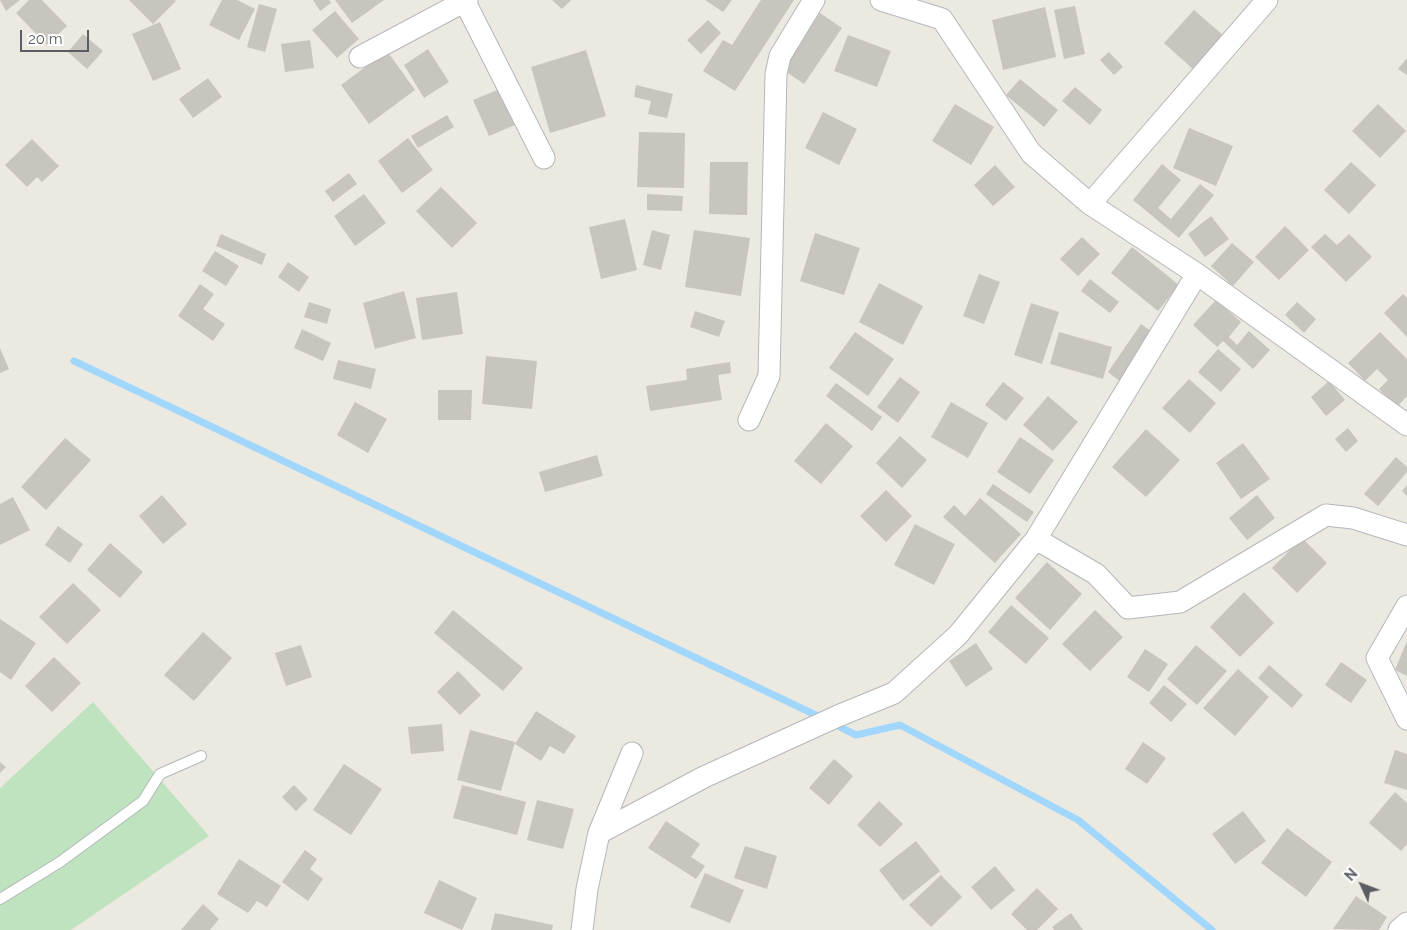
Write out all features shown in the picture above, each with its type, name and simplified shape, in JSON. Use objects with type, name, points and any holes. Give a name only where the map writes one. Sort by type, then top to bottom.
[{"type":"street","points":[[748,420],[769,376],[776,74],[780,56],[814,0]]},
{"type":"street","points":[[881,0],[942,10],[1032,153],[1090,204],[1197,274],[1407,425]]},
{"type":"street","points":[[1090,204],[1267,0]]},
{"type":"street","points":[[360,57],[466,1],[544,158]]},
{"type":"street","points":[[598,832],[704,777],[838,716],[894,693],[958,635],[1036,539],[1197,274]]},
{"type":"street","points":[[1036,539],[1096,574],[1128,608],[1180,602],[1326,516],[1353,518],[1407,535]]},
{"type":"street","points":[[1407,606],[1377,658],[1407,719]]},
{"type":"street","points":[[582,930],[587,889],[598,832],[632,753]]},
{"type":"street","points":[[1399,930],[1407,923]]},
{"type":"lane","points":[[0,899],[60,862],[143,801],[160,774],[201,756]]},
{"type":"green space","points":[[93,702],[209,836],[71,930],[0,930],[0,788]]},
{"type":"building","points":[[0,0],[20,0],[6,11]]},
{"type":"building","points":[[29,0],[42,0],[67,26],[47,45],[16,13]]},
{"type":"building","points":[[129,0],[174,0],[176,1],[153,24]]},
{"type":"building","points":[[222,0],[237,0],[255,9],[239,40],[209,25]]},
{"type":"building","points":[[313,0],[329,0],[331,3],[320,11]]},
{"type":"building","points":[[335,0],[384,0],[352,23]]},
{"type":"building","points":[[552,0],[571,0],[562,9]]},
{"type":"building","points":[[705,0],[732,0],[723,12]]},
{"type":"building","points":[[761,0],[794,0],[735,91],[703,71],[723,40],[732,45]]},
{"type":"building","points":[[259,4],[277,9],[265,52],[247,47]]},
{"type":"building","points":[[1075,6],[1085,54],[1064,59],[1054,10]]},
{"type":"building","points":[[1045,7],[1056,57],[1003,70],[992,20]]},
{"type":"building","points":[[1194,10],[1224,36],[1194,70],[1164,43]]},
{"type":"building","points":[[335,11],[359,39],[337,58],[312,30]]},
{"type":"building","points":[[820,13],[842,28],[804,84],[782,69]]},
{"type":"building","points":[[708,20],[721,33],[701,54],[687,40]]},
{"type":"building","points":[[160,22],[181,69],[153,81],[132,34]]},
{"type":"building","points":[[83,34],[103,51],[87,69],[68,52]]},
{"type":"building","points":[[848,35],[891,51],[877,87],[834,71]]},
{"type":"building","points":[[310,40],[314,68],[285,72],[281,44]]},
{"type":"building","points":[[428,49],[449,82],[424,98],[404,65]]},
{"type":"building","points":[[586,50],[606,116],[550,133],[531,67]]},
{"type":"building","points":[[387,51],[415,90],[369,124],[341,85]]},
{"type":"building","points":[[1109,52],[1123,67],[1114,75],[1100,60]]},
{"type":"building","points":[[1407,58],[1407,75],[1398,69]]},
{"type":"building","points":[[208,78],[222,97],[193,118],[179,99]]},
{"type":"building","points":[[1020,79],[1058,110],[1044,127],[1006,95]]},
{"type":"building","points":[[636,85],[673,94],[667,118],[648,114],[651,101],[634,97]]},
{"type":"building","points":[[1075,87],[1102,110],[1090,125],[1062,101]]},
{"type":"building","points":[[500,89],[515,125],[489,136],[473,100]]},
{"type":"building","points":[[955,104],[994,127],[971,165],[932,141]]},
{"type":"building","points":[[1378,104],[1406,131],[1380,158],[1352,131]]},
{"type":"building","points":[[823,112],[857,129],[839,165],[805,148]]},
{"type":"building","points":[[447,115],[454,127],[418,148],[411,136]]},
{"type":"building","points":[[1189,128],[1233,146],[1216,186],[1173,168]]},
{"type":"building","points":[[639,132],[685,133],[684,188],[637,187]]},
{"type":"building","points":[[408,138],[433,170],[402,193],[378,161]]},
{"type":"building","points":[[32,139],[59,166],[42,182],[37,177],[27,187],[5,165]]},
{"type":"building","points":[[710,162],[748,162],[747,215],[709,214]]},
{"type":"building","points":[[1351,162],[1376,185],[1349,214],[1324,190]]},
{"type":"building","points":[[1162,164],[1181,180],[1158,208],[1171,219],[1200,184],[1214,195],[1179,238],[1133,200]]},
{"type":"building","points":[[995,165],[1015,187],[993,206],[974,185]]},
{"type":"building","points":[[349,173],[357,184],[333,202],[325,191]]},
{"type":"building","points":[[441,187],[477,223],[452,248],[416,211]]},
{"type":"building","points":[[364,194],[386,223],[355,246],[334,216]]},
{"type":"building","points":[[647,194],[683,196],[682,211],[647,210]]},
{"type":"building","points":[[1211,216],[1229,239],[1205,257],[1188,234]]},
{"type":"building","points":[[625,219],[637,270],[601,279],[589,227]]},
{"type":"building","points":[[1285,226],[1309,250],[1279,280],[1255,257]]},
{"type":"building","points":[[652,230],[670,235],[661,270],[643,265]]},
{"type":"building","points":[[694,230],[750,238],[741,296],[685,287]]},
{"type":"building","points":[[815,233],[860,248],[844,295],[800,281]]},
{"type":"building","points":[[221,234],[266,254],[262,265],[216,246]]},
{"type":"building","points":[[1325,234],[1337,245],[1349,234],[1372,257],[1346,282],[1311,247]]},
{"type":"building","points":[[1082,237],[1100,254],[1078,276],[1060,259]]},
{"type":"building","points":[[1232,243],[1254,262],[1233,286],[1211,266]]},
{"type":"building","points":[[1132,247],[1179,285],[1158,311],[1111,273]]},
{"type":"building","points":[[215,251],[239,266],[226,286],[202,271]]},
{"type":"building","points":[[288,262],[309,277],[299,292],[278,277]]},
{"type":"building","points":[[979,274],[1000,282],[984,324],[963,316]]},
{"type":"building","points":[[1090,279],[1119,302],[1110,313],[1081,291]]},
{"type":"building","points":[[879,283],[923,306],[903,345],[859,322]]},
{"type":"building","points":[[200,284],[214,294],[203,309],[225,324],[213,341],[178,316]]},
{"type":"building","points":[[404,291],[416,338],[375,349],[363,303]]},
{"type":"building","points":[[457,292],[463,334],[422,340],[416,298]]},
{"type":"building","points":[[1403,294],[1407,298],[1407,337],[1384,313]]},
{"type":"building","points":[[1216,300],[1241,322],[1229,337],[1237,345],[1249,331],[1270,350],[1253,369],[1223,341],[1217,347],[1193,325]]},
{"type":"building","points":[[309,302],[331,309],[327,324],[304,317]]},
{"type":"building","points":[[1297,302],[1316,319],[1304,333],[1285,315]]},
{"type":"building","points":[[1031,303],[1059,312],[1042,364],[1014,355]]},
{"type":"building","points":[[695,311],[725,321],[719,337],[690,327]]},
{"type":"building","points":[[1141,324],[1155,334],[1121,382],[1108,372]]},
{"type":"building","points":[[302,329],[331,343],[323,361],[294,348]]},
{"type":"building","points":[[855,332],[894,359],[868,396],[829,368]]},
{"type":"building","points":[[1059,332],[1112,347],[1103,379],[1050,364]]},
{"type":"building","points":[[1380,332],[1407,359],[1407,396],[1397,407],[1379,389],[1388,380],[1377,369],[1365,381],[1348,363]]},
{"type":"building","points":[[0,348],[9,369],[0,373]]},
{"type":"building","points":[[1218,349],[1241,369],[1221,392],[1198,372]]},
{"type":"building","points":[[486,356],[537,361],[532,409],[482,404]]},
{"type":"building","points":[[338,360],[376,369],[371,389],[333,379]]},
{"type":"building","points":[[730,362],[731,373],[718,375],[722,400],[650,411],[646,386],[687,380],[686,369]]},
{"type":"building","points":[[900,377],[920,392],[898,423],[877,407]]},
{"type":"building","points":[[1189,379],[1216,403],[1190,433],[1162,408]]},
{"type":"building","points":[[1329,381],[1345,400],[1326,416],[1311,397]]},
{"type":"building","points":[[1003,382],[1024,398],[1006,421],[985,405]]},
{"type":"building","points":[[836,383],[882,417],[872,431],[826,396]]},
{"type":"building","points":[[438,390],[472,390],[471,420],[438,420]]},
{"type":"building","points":[[1048,396],[1078,422],[1053,451],[1023,425]]},
{"type":"building","points":[[355,402],[387,419],[368,453],[337,435]]},
{"type":"building","points":[[951,402],[988,423],[968,458],[931,437]]},
{"type":"building","points":[[826,423],[853,446],[821,484],[794,461]]},
{"type":"building","points":[[1348,428],[1358,441],[1346,452],[1335,439]]},
{"type":"building","points":[[1146,429],[1180,460],[1146,497],[1112,467]]},
{"type":"building","points":[[900,436],[927,460],[902,488],[876,463]]},
{"type":"building","points":[[1020,437],[1054,460],[1030,494],[997,472]]},
{"type":"building","points":[[65,438],[91,460],[46,510],[21,487]]},
{"type":"building","points":[[1243,443],[1270,479],[1241,499],[1216,463]]},
{"type":"building","points":[[597,455],[603,476],[545,492],[539,472]]},
{"type":"building","points":[[1396,457],[1407,467],[1407,472],[1378,506],[1364,494]]},
{"type":"building","points":[[993,484],[1034,512],[1027,522],[986,494]]},
{"type":"building","points":[[1407,485],[1407,496],[1402,491]]},
{"type":"building","points":[[886,490],[912,516],[886,542],[860,516]]},
{"type":"building","points":[[162,495],[187,524],[163,544],[139,516]]},
{"type":"building","points":[[1257,495],[1275,518],[1247,540],[1229,518]]},
{"type":"building","points":[[13,497],[30,530],[0,545],[0,504]]},
{"type":"building","points":[[980,498],[1021,534],[995,563],[943,517],[954,505],[965,516]]},
{"type":"building","points":[[915,524],[955,544],[934,585],[894,565]]},
{"type":"building","points":[[58,526],[83,544],[70,563],[45,545]]},
{"type":"building","points":[[1302,538],[1327,563],[1297,593],[1272,568]]},
{"type":"building","points":[[110,543],[143,572],[120,598],[87,570]]},
{"type":"building","points":[[1047,562],[1082,594],[1050,630],[1015,598]]},
{"type":"building","points":[[73,583],[101,610],[67,644],[39,617]]},
{"type":"building","points":[[1244,592],[1274,623],[1240,657],[1210,627]]},
{"type":"building","points":[[1011,605],[1049,638],[1026,664],[988,632]]},
{"type":"building","points":[[453,610],[523,668],[503,691],[434,633]]},
{"type":"building","points":[[1095,610],[1123,637],[1090,671],[1062,644]]},
{"type":"building","points":[[0,619],[36,643],[11,680],[0,672]]},
{"type":"building","points":[[203,632],[232,658],[194,701],[164,675]]},
{"type":"building","points":[[1407,641],[1407,676],[1395,670]]},
{"type":"building","points":[[976,643],[993,669],[966,687],[949,661]]},
{"type":"building","points":[[301,645],[312,677],[286,686],[275,653]]},
{"type":"building","points":[[1196,645],[1227,671],[1197,705],[1167,679]]},
{"type":"building","points":[[1145,649],[1168,664],[1149,692],[1127,677]]},
{"type":"building","points":[[54,657],[81,683],[52,712],[25,686]]},
{"type":"building","points":[[1341,662],[1367,680],[1351,703],[1325,685]]},
{"type":"building","points":[[1269,665],[1303,695],[1292,708],[1258,678]]},
{"type":"building","points":[[1238,669],[1269,697],[1235,736],[1203,708]]},
{"type":"building","points":[[458,671],[481,695],[460,715],[437,692]]},
{"type":"building","points":[[1164,685],[1187,704],[1171,722],[1149,703]]},
{"type":"building","points":[[536,711],[576,736],[564,754],[550,746],[541,761],[515,744]]},
{"type":"building","points":[[442,724],[444,751],[411,754],[408,727]]},
{"type":"building","points":[[470,730],[515,742],[501,791],[457,780]]},
{"type":"building","points":[[1143,742],[1166,758],[1147,784],[1125,769]]},
{"type":"building","points":[[1395,750],[1407,754],[1407,790],[1384,783]]},
{"type":"building","points":[[834,759],[853,776],[829,805],[809,788]]},
{"type":"building","points":[[0,762],[6,767],[0,773]]},
{"type":"building","points":[[344,764],[382,789],[351,835],[313,810]]},
{"type":"building","points":[[294,785],[308,799],[296,811],[282,797]]},
{"type":"building","points":[[462,785],[526,802],[517,835],[453,818]]},
{"type":"building","points":[[1395,792],[1407,803],[1407,844],[1401,851],[1369,823]]},
{"type":"building","points":[[537,800],[574,809],[563,849],[527,840]]},
{"type":"building","points":[[879,801],[903,824],[880,847],[857,825]]},
{"type":"building","points":[[1243,811],[1266,841],[1235,864],[1212,834]]},
{"type":"building","points":[[666,821],[700,844],[691,857],[705,866],[696,879],[648,848]]},
{"type":"building","points":[[1287,828],[1332,862],[1306,897],[1261,863]]},
{"type":"building","points":[[916,841],[940,871],[903,901],[879,870]]},
{"type":"building","points":[[745,846],[777,856],[767,889],[734,878]]},
{"type":"building","points":[[305,850],[317,859],[310,869],[323,879],[308,901],[282,882]]},
{"type":"building","points":[[239,859],[281,886],[267,907],[257,901],[248,913],[217,894]]},
{"type":"building","points":[[995,866],[1015,890],[991,910],[971,887]]},
{"type":"building","points":[[705,873],[744,890],[730,923],[690,907]]},
{"type":"building","points":[[941,875],[962,897],[931,927],[909,905]]},
{"type":"building","points":[[439,880],[477,898],[462,930],[424,913]]},
{"type":"building","points":[[1037,888],[1058,909],[1037,930],[1027,930],[1011,914]]},
{"type":"building","points":[[1356,896],[1387,917],[1379,930],[1333,929]]},
{"type":"building","points":[[203,904],[219,919],[210,930],[181,930]]},
{"type":"building","points":[[495,913],[553,925],[552,930],[491,930]]},
{"type":"building","points":[[1071,913],[1083,930],[1054,930],[1052,927]]},
{"type":"waterway","points":[[74,361],[822,718]]},
{"type":"waterway","points":[[832,723],[856,735],[900,725],[1078,820],[1212,930]]}]
